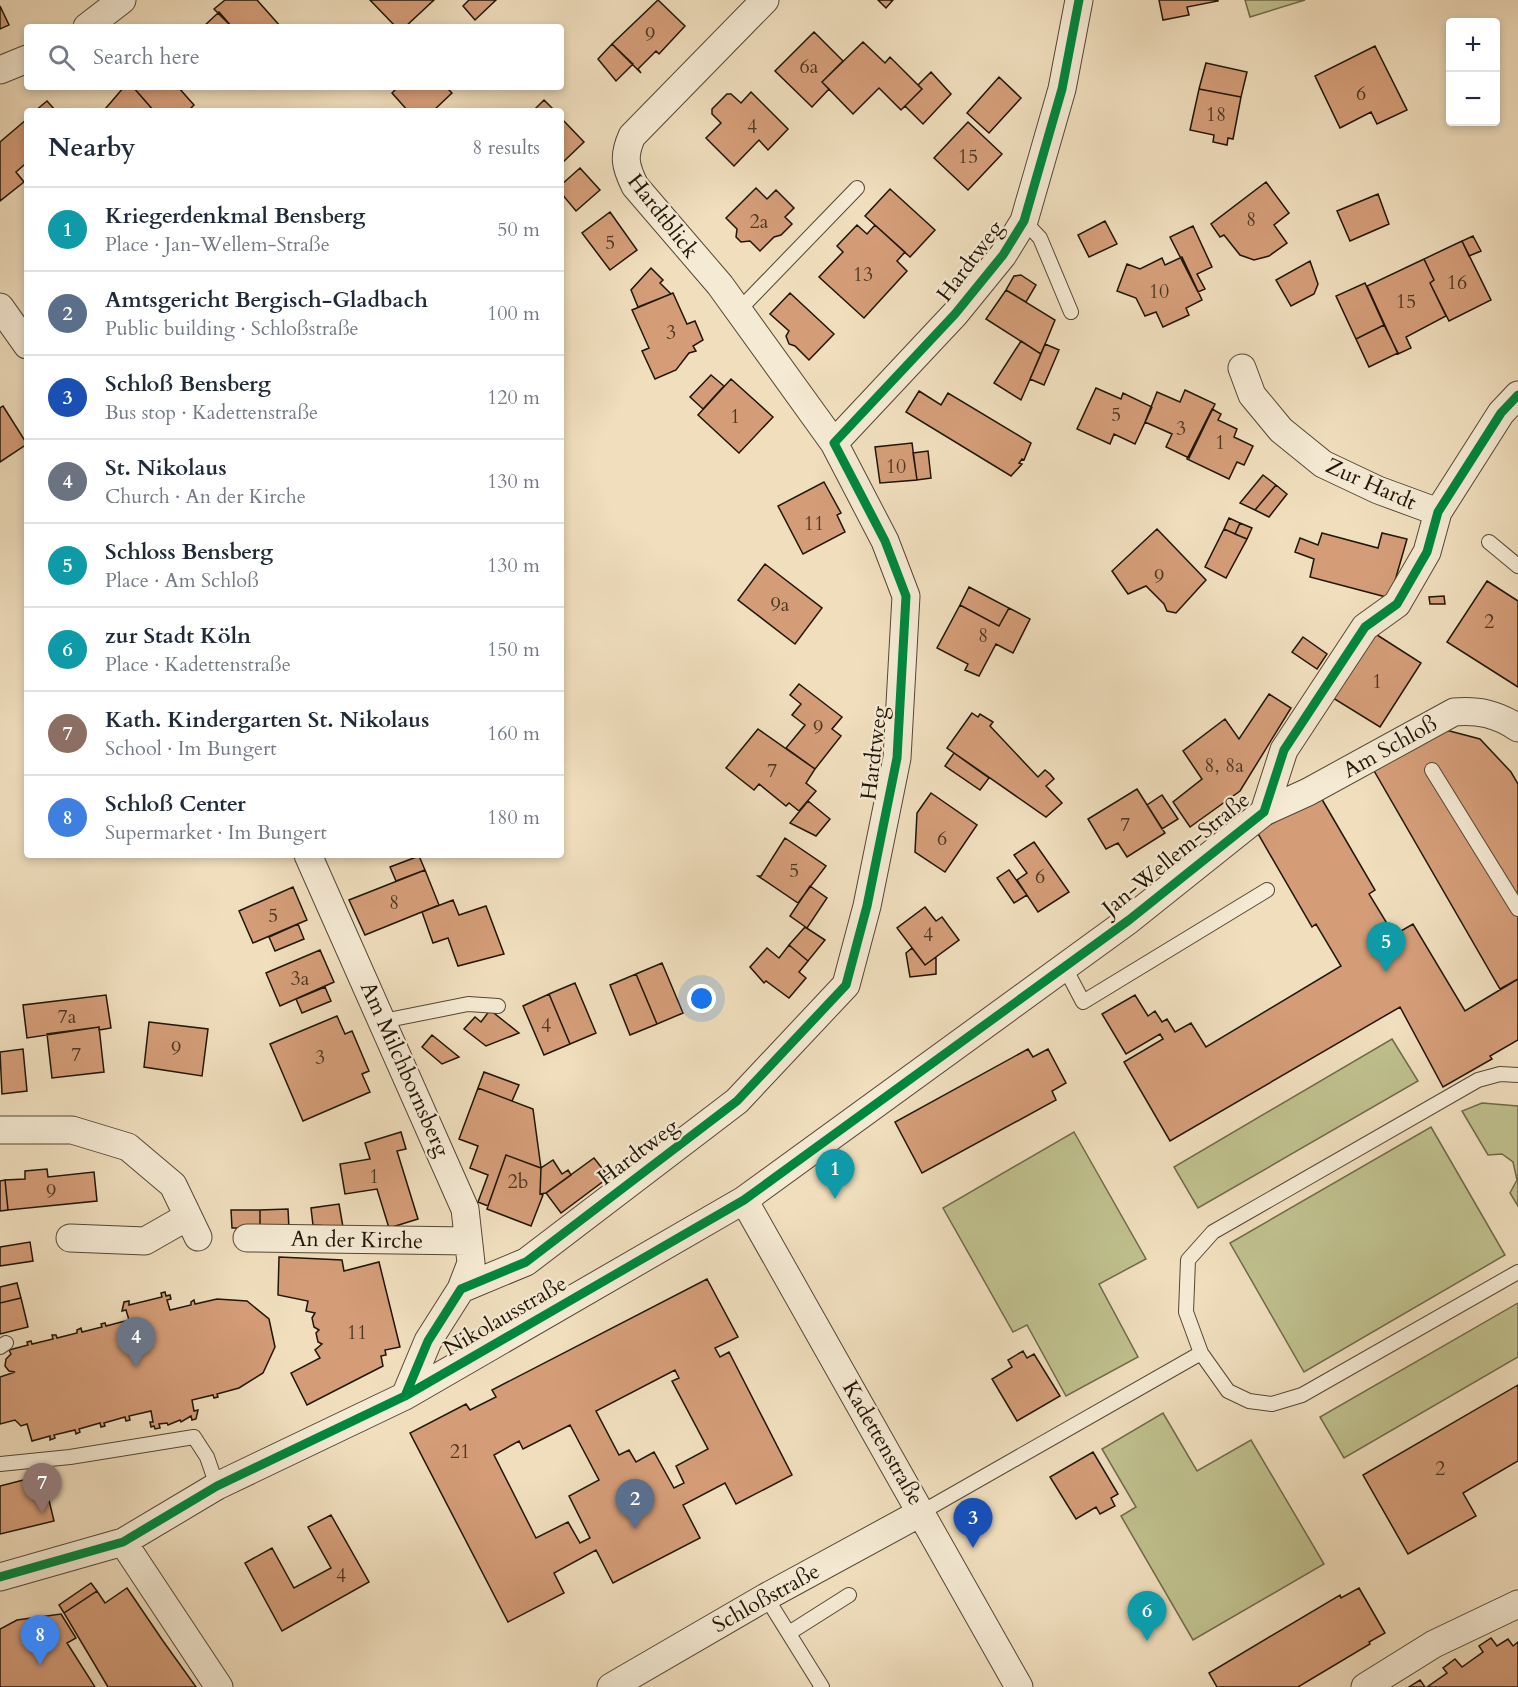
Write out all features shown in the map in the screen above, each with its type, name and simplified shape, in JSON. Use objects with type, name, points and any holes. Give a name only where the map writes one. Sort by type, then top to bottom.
[{"type":"street","points":[[91,24],[122,0]]},
{"type":"street","name":"Hardtblick","points":[[765,0],[632,136],[624,153],[626,168],[635,186],[720,285],[834,443]]},
{"type":"street","name":"Hardtweg","points":[[461,1289],[526,1262],[737,1101],[846,985],[867,906],[897,758],[906,596],[885,541],[834,443],[955,314],[1003,255],[1024,221],[1062,88],[1079,0]]},
{"type":"street","points":[[0,70],[24,60]]},
{"type":"street","points":[[0,307],[24,341]]},
{"type":"street","name":"Zur Hardt","points":[[1242,368],[1252,395],[1281,430],[1323,464],[1378,490],[1438,512]]},
{"type":"street","name":"Jan-Wellem-Straße","points":[[744,1200],[1129,920],[1264,812],[1284,750],[1365,627],[1397,604],[1427,552],[1438,512],[1501,413],[1518,395]]},
{"type":"street","name":"Am Schloß","points":[[1264,812],[1308,792],[1454,712],[1473,711],[1500,716],[1518,728]]},
{"type":"street","name":"Am Milchbornsberg","points":[[309,858],[455,1182],[465,1209],[471,1263],[461,1289]]},
{"type":"street","points":[[0,1130],[72,1130],[128,1147],[173,1185],[192,1227],[145,1241],[70,1238]]},
{"type":"street","name":"Nikolausstraße","points":[[0,1577],[123,1542],[217,1486],[405,1396],[744,1200]]},
{"type":"street","name":"Kadettenstraße","points":[[744,1200],[1019,1687]]},
{"type":"street","name":"An der Kirche","points":[[247,1238],[468,1241]]},
{"type":"street","points":[[405,1396],[429,1341],[461,1289]]},
{"type":"street","name":"Schloßstraße","points":[[611,1687],[766,1597],[922,1512]]},
{"type":"street","points":[[123,1542],[219,1687]]},
{"type":"street","points":[[1365,1687],[1434,1644],[1518,1604]]},
{"type":"lane","points":[[738,311],[857,188]]},
{"type":"lane","points":[[1024,221],[1040,238],[1071,312]]},
{"type":"lane","points":[[1489,542],[1518,566]]},
{"type":"lane","points":[[1432,770],[1518,909]]},
{"type":"lane","points":[[1064,966],[1083,1002],[1267,890]]},
{"type":"lane","points":[[383,1021],[468,1004],[498,1006]]},
{"type":"lane","points":[[1518,1075],[1500,1074],[1478,1080],[1213,1232],[1188,1260],[1186,1312],[1201,1353],[1228,1391],[1249,1401],[1272,1404],[1302,1395],[1518,1272]]},
{"type":"lane","points":[[922,1512],[1201,1353]]},
{"type":"lane","points":[[0,1464],[70,1457],[194,1437],[207,1457],[217,1486]]},
{"type":"lane","points":[[789,1633],[849,1595]]},
{"type":"lane","points":[[766,1597],[822,1687]]},
{"type":"green space","points":[[1245,0],[1305,0],[1250,17]]},
{"type":"green space","points":[[1392,1039],[1418,1081],[1198,1208],[1174,1167]]},
{"type":"green space","points":[[1482,1103],[1518,1106],[1518,1206],[1510,1193],[1517,1180],[1513,1162],[1502,1154],[1488,1155],[1462,1111]]},
{"type":"green space","points":[[1431,1127],[1505,1255],[1304,1372],[1230,1243]]},
{"type":"green space","points":[[1074,1132],[1146,1259],[1099,1284],[1138,1357],[1066,1396],[1027,1325],[1013,1332],[943,1208]]},
{"type":"green space","points":[[1518,1303],[1518,1357],[1344,1458],[1320,1417]]},
{"type":"green space","points":[[1163,1413],[1197,1471],[1251,1440],[1324,1564],[1193,1640],[1121,1516],[1136,1507],[1102,1449]]},
{"type":"building","points":[[225,0],[257,0],[278,24],[229,24],[214,9]]},
{"type":"building","points":[[370,0],[434,0],[408,24],[393,24]]},
{"type":"building","points":[[469,0],[496,0],[475,20],[463,6]]},
{"type":"building","points":[[658,0],[685,26],[659,54],[656,51],[638,69],[641,73],[612,44]]},
{"type":"building","points":[[878,0],[893,0],[886,8]]},
{"type":"building","points":[[1159,0],[1218,1],[1187,7],[1189,15],[1163,20]]},
{"type":"building","points":[[0,6],[9,25],[0,29]]},
{"type":"building","points":[[218,13],[229,24],[206,24]]},
{"type":"building","points":[[814,32],[843,61],[822,82],[829,89],[812,107],[775,71]]},
{"type":"building","points":[[863,42],[885,63],[890,57],[922,89],[901,110],[879,88],[853,114],[822,82]]},
{"type":"building","points":[[612,44],[633,64],[616,81],[598,59]]},
{"type":"building","points":[[1375,46],[1407,110],[1377,124],[1371,112],[1340,128],[1315,76]]},
{"type":"building","points":[[1206,63],[1247,72],[1241,97],[1199,89]]},
{"type":"building","points":[[931,72],[951,94],[923,124],[905,106],[922,89],[918,85]]},
{"type":"building","points":[[999,77],[1021,98],[989,133],[967,113]]},
{"type":"building","points":[[1199,89],[1241,97],[1233,139],[1228,138],[1227,145],[1213,142],[1214,135],[1190,130]]},
{"type":"building","points":[[121,90],[136,90],[151,108],[106,108]]},
{"type":"building","points":[[136,90],[181,90],[194,105],[191,108],[151,108]]},
{"type":"building","points":[[395,90],[449,90],[452,93],[436,108],[405,108],[392,93]]},
{"type":"building","points":[[751,92],[788,129],[768,150],[759,140],[734,166],[706,138],[721,123],[712,114],[712,109],[727,94],[731,94],[741,103]]},
{"type":"building","points":[[544,100],[552,108],[536,108]]},
{"type":"building","points":[[47,101],[53,108],[39,108]]},
{"type":"building","points":[[564,121],[584,142],[564,161]]},
{"type":"building","points":[[24,122],[24,165],[16,172],[24,182],[0,201],[0,142]]},
{"type":"building","points":[[968,122],[1002,154],[968,190],[934,158]]},
{"type":"building","points":[[580,168],[600,190],[576,211],[564,197],[564,182]]},
{"type":"building","points":[[1266,182],[1289,213],[1274,225],[1287,243],[1269,256],[1254,260],[1240,255],[1224,235],[1220,237],[1211,224]]},
{"type":"building","points":[[756,188],[767,199],[776,190],[794,208],[785,217],[792,224],[760,251],[750,241],[741,242],[736,237],[737,229],[726,218]]},
{"type":"building","points":[[890,189],[935,230],[910,257],[865,216]]},
{"type":"building","points":[[1378,194],[1389,224],[1350,241],[1337,211]]},
{"type":"building","points":[[610,212],[637,250],[610,270],[582,233]]},
{"type":"building","points":[[1105,221],[1117,244],[1089,257],[1078,235]]},
{"type":"building","points":[[857,225],[867,234],[875,225],[905,252],[897,261],[907,271],[864,318],[819,277],[843,252],[837,246]]},
{"type":"building","points":[[1193,226],[1212,267],[1197,274],[1205,289],[1198,292],[1170,237]]},
{"type":"building","points":[[1473,236],[1481,251],[1469,256],[1462,241]]},
{"type":"building","points":[[1462,241],[1491,300],[1449,321],[1430,283],[1434,280],[1424,259]]},
{"type":"building","points":[[1182,257],[1202,300],[1186,308],[1189,315],[1163,327],[1156,312],[1145,316],[1136,298],[1117,291],[1127,264],[1140,269],[1162,258],[1165,265]]},
{"type":"building","points":[[1424,259],[1434,280],[1430,283],[1446,316],[1406,337],[1411,348],[1398,354],[1367,286]]},
{"type":"building","points":[[1310,261],[1318,284],[1314,294],[1291,306],[1276,280]]},
{"type":"building","points":[[651,268],[663,280],[660,283],[671,294],[638,307],[631,290]]},
{"type":"building","points":[[1021,275],[1036,285],[1026,302],[1006,290],[1014,276]]},
{"type":"building","points":[[1365,283],[1384,325],[1356,339],[1336,296]]},
{"type":"building","points":[[1006,290],[1055,320],[1041,354],[986,319]]},
{"type":"building","points":[[673,293],[687,324],[695,321],[703,340],[693,346],[696,351],[689,353],[676,370],[655,379],[642,351],[649,348],[632,310]]},
{"type":"building","points":[[790,293],[834,334],[809,360],[795,346],[789,344],[786,336],[789,331],[770,314]]},
{"type":"building","points":[[1384,325],[1398,353],[1369,367],[1356,339]]},
{"type":"building","points":[[1021,341],[1041,354],[1021,400],[994,383]]},
{"type":"building","points":[[1045,344],[1059,350],[1044,385],[1030,379]]},
{"type":"building","points":[[711,375],[724,386],[703,409],[690,397]]},
{"type":"building","points":[[731,379],[773,417],[739,453],[698,415]]},
{"type":"building","points":[[1096,388],[1121,399],[1123,393],[1152,407],[1135,444],[1114,434],[1110,444],[1077,429]]},
{"type":"building","points":[[1185,390],[1215,404],[1189,458],[1166,447],[1172,434],[1145,422],[1157,392],[1180,402]]},
{"type":"building","points":[[919,391],[941,405],[948,393],[1031,443],[1024,460],[1022,459],[1019,463],[1022,464],[1011,476],[906,412]]},
{"type":"building","points":[[3,406],[24,439],[24,446],[0,462],[0,408]]},
{"type":"building","points":[[1212,409],[1221,414],[1218,420],[1237,429],[1234,437],[1253,446],[1244,465],[1237,462],[1229,479],[1187,459]]},
{"type":"building","points":[[912,443],[917,480],[880,483],[875,447]]},
{"type":"building","points":[[928,451],[931,478],[917,480],[913,453]]},
{"type":"building","points":[[1263,475],[1276,485],[1255,510],[1240,503]]},
{"type":"building","points":[[824,482],[841,513],[837,515],[845,532],[803,554],[778,506]]},
{"type":"building","points":[[1276,485],[1287,494],[1269,517],[1255,510]]},
{"type":"building","points":[[1229,518],[1240,523],[1235,534],[1224,529]]},
{"type":"building","points":[[1240,523],[1252,528],[1247,539],[1235,534]]},
{"type":"building","points":[[1157,529],[1206,580],[1176,613],[1167,611],[1164,604],[1146,586],[1128,594],[1112,571]]},
{"type":"building","points":[[1224,529],[1247,539],[1226,578],[1205,567]]},
{"type":"building","points":[[1322,533],[1378,548],[1382,533],[1407,539],[1390,598],[1310,577],[1314,559],[1295,552],[1300,538],[1318,545]]},
{"type":"building","points":[[765,564],[822,608],[795,644],[738,600]]},
{"type":"building","points":[[1487,581],[1518,601],[1518,687],[1447,642]]},
{"type":"building","points":[[969,587],[1009,608],[999,626],[960,605]]},
{"type":"building","points":[[1444,596],[1445,604],[1430,604],[1429,597]]},
{"type":"building","points":[[960,605],[999,626],[1009,608],[1030,619],[1013,653],[996,644],[979,676],[965,670],[968,664],[937,648]]},
{"type":"building","points":[[1374,633],[1421,663],[1380,727],[1333,698]]},
{"type":"building","points":[[1303,637],[1327,654],[1317,669],[1292,652]]},
{"type":"building","points":[[799,684],[842,717],[832,729],[841,736],[815,769],[786,748],[805,725],[792,715],[801,704],[790,695]]},
{"type":"building","points":[[1269,694],[1291,708],[1240,791],[1190,827],[1173,802],[1202,779],[1183,751],[1225,719],[1239,739]]},
{"type":"building","points":[[972,713],[978,717],[980,714],[993,722],[990,726],[1038,777],[1045,770],[1054,779],[1046,786],[1062,803],[1046,817],[947,748]]},
{"type":"building","points":[[758,729],[815,769],[806,783],[816,791],[799,811],[789,803],[786,806],[759,784],[754,790],[726,768]]},
{"type":"building","points":[[1442,729],[1480,739],[1511,772],[1518,784],[1518,979],[1500,989],[1373,769]]},
{"type":"building","points":[[954,753],[989,778],[980,790],[945,766]]},
{"type":"building","points":[[1137,789],[1165,833],[1127,857],[1118,843],[1106,849],[1088,819]]},
{"type":"building","points":[[931,793],[977,825],[945,872],[915,852],[917,813]]},
{"type":"building","points":[[1162,795],[1178,819],[1162,829],[1147,805]]},
{"type":"building","points":[[1320,796],[1375,890],[1369,894],[1394,935],[1413,924],[1465,1011],[1518,979],[1518,1040],[1490,1056],[1492,1059],[1443,1087],[1400,1007],[1170,1141],[1124,1062],[1163,1039],[1160,1034],[1126,1054],[1102,1014],[1135,995],[1148,1016],[1155,1011],[1162,1022],[1167,1019],[1175,1032],[1191,1023],[1206,1047],[1341,966],[1316,924],[1312,927],[1257,832]]},
{"type":"building","points":[[808,801],[830,819],[816,836],[790,823]]},
{"type":"building","points":[[785,838],[826,866],[798,903],[758,876],[761,876]]},
{"type":"building","points":[[1034,842],[1069,892],[1038,912],[1017,880],[1027,873],[1014,855]]},
{"type":"building","points":[[420,858],[425,870],[396,881],[390,867]]},
{"type":"building","points":[[425,870],[439,905],[365,935],[349,900]]},
{"type":"building","points":[[1009,870],[1027,895],[1014,903],[997,878]]},
{"type":"building","points":[[810,886],[827,898],[807,928],[790,916]]},
{"type":"building","points":[[293,887],[307,920],[253,943],[239,911]]},
{"type":"building","points":[[453,900],[459,915],[486,906],[504,954],[458,966],[448,938],[433,943],[422,912]]},
{"type":"building","points":[[925,907],[936,921],[942,917],[959,940],[925,965],[897,928]]},
{"type":"building","points":[[298,924],[304,939],[275,951],[269,937]]},
{"type":"building","points":[[805,927],[825,940],[808,961],[789,945]]},
{"type":"building","points":[[789,945],[808,961],[799,972],[806,978],[789,998],[766,981],[764,983],[750,967],[767,948],[779,958]]},
{"type":"building","points":[[912,948],[925,965],[936,957],[936,974],[910,977],[906,953]]},
{"type":"building","points":[[320,950],[334,982],[280,1006],[266,973]]},
{"type":"building","points":[[662,963],[683,1013],[657,1024],[636,974]]},
{"type":"building","points":[[636,974],[657,1024],[630,1035],[610,985]]},
{"type":"building","points":[[575,983],[596,1033],[570,1044],[549,994]]},
{"type":"building","points":[[325,987],[331,1001],[302,1013],[296,999]]},
{"type":"building","points":[[549,994],[570,1044],[544,1055],[523,1006]]},
{"type":"building","points":[[106,995],[111,1028],[99,1030],[99,1027],[27,1038],[23,1005]]},
{"type":"building","points":[[490,1010],[519,1033],[486,1046],[464,1029],[475,1017],[481,1022]]},
{"type":"building","points":[[337,1016],[345,1034],[352,1031],[369,1071],[362,1074],[370,1092],[303,1121],[270,1044]]},
{"type":"building","points":[[149,1022],[208,1029],[202,1076],[144,1067]]},
{"type":"building","points":[[99,1027],[104,1072],[52,1078],[47,1034]]},
{"type":"building","points":[[432,1035],[459,1057],[442,1064],[422,1047]]},
{"type":"building","points":[[23,1049],[27,1091],[2,1094],[0,1052]]},
{"type":"building","points":[[1028,1049],[1033,1057],[1048,1049],[1066,1083],[1052,1091],[1056,1100],[922,1173],[895,1122]]},
{"type":"building","points":[[484,1072],[519,1085],[512,1101],[478,1088]]},
{"type":"building","points":[[478,1088],[533,1109],[541,1168],[506,1155],[488,1206],[478,1202],[488,1175],[470,1168],[478,1146],[459,1139]]},
{"type":"building","points":[[401,1132],[406,1149],[397,1151],[418,1219],[389,1228],[377,1189],[345,1194],[340,1164],[370,1159],[365,1143]]},
{"type":"building","points":[[506,1155],[541,1168],[540,1194],[543,1195],[531,1226],[487,1209]]},
{"type":"building","points":[[594,1158],[609,1177],[561,1213],[546,1193]]},
{"type":"building","points":[[553,1160],[562,1174],[568,1170],[571,1175],[546,1193],[540,1194],[541,1168]]},
{"type":"building","points":[[47,1169],[48,1177],[94,1172],[97,1201],[8,1210],[5,1180],[25,1179],[25,1171]]},
{"type":"building","points":[[5,1180],[8,1210],[0,1211],[0,1181]]},
{"type":"building","points":[[339,1204],[343,1227],[313,1225],[311,1208]]},
{"type":"building","points":[[288,1209],[289,1229],[260,1228],[260,1210]]},
{"type":"building","points":[[231,1210],[260,1210],[260,1228],[232,1228]]},
{"type":"building","points":[[30,1242],[33,1261],[0,1266],[0,1247]]},
{"type":"building","points":[[279,1257],[342,1260],[344,1271],[379,1262],[400,1347],[385,1350],[386,1355],[381,1356],[383,1366],[307,1405],[291,1373],[320,1358],[315,1350],[322,1344],[318,1342],[316,1333],[319,1330],[314,1327],[312,1318],[315,1313],[306,1311],[308,1301],[278,1295]]},
{"type":"building","points":[[707,1279],[738,1337],[715,1348],[720,1357],[729,1352],[792,1475],[736,1504],[725,1483],[683,1505],[700,1538],[613,1583],[596,1550],[554,1573],[564,1593],[508,1622],[410,1433],[466,1404],[470,1410],[496,1397],[492,1390]],"holes":[[[675,1370],[679,1378],[672,1381],[708,1449],[676,1466],[684,1483],[674,1488],[654,1452],[636,1462],[629,1450],[619,1455],[596,1411]],[[570,1425],[599,1480],[569,1496],[590,1538],[580,1543],[568,1522],[536,1538],[494,1455],[519,1441],[523,1449]]]},
{"type":"building","points":[[17,1283],[21,1298],[0,1303],[0,1287]]},
{"type":"building","points":[[165,1292],[166,1296],[170,1295],[171,1299],[167,1300],[170,1310],[191,1305],[194,1300],[195,1304],[217,1299],[247,1301],[269,1319],[275,1347],[263,1373],[239,1388],[217,1394],[218,1397],[214,1398],[213,1395],[192,1400],[194,1411],[198,1410],[196,1419],[192,1420],[191,1416],[181,1422],[180,1420],[168,1425],[167,1423],[159,1424],[160,1428],[155,1429],[154,1426],[151,1427],[150,1422],[153,1422],[151,1411],[129,1416],[130,1420],[126,1421],[125,1417],[104,1423],[105,1426],[101,1427],[100,1423],[79,1429],[80,1432],[76,1434],[75,1430],[54,1435],[55,1438],[50,1440],[50,1436],[32,1441],[27,1424],[21,1426],[15,1420],[0,1424],[0,1377],[15,1372],[9,1371],[5,1366],[6,1359],[11,1354],[9,1350],[28,1345],[27,1342],[31,1341],[32,1344],[53,1339],[52,1335],[56,1335],[57,1338],[77,1333],[77,1330],[81,1328],[82,1332],[102,1327],[101,1324],[105,1323],[106,1326],[129,1320],[126,1310],[122,1311],[124,1302],[129,1301],[129,1305],[162,1297],[161,1293]]},
{"type":"building","points":[[21,1298],[28,1327],[0,1334],[0,1303]]},
{"type":"building","points":[[1023,1351],[1027,1358],[1034,1354],[1060,1396],[1017,1421],[992,1379],[1012,1367],[1008,1360]]},
{"type":"building","points":[[1518,1385],[1518,1461],[1463,1493],[1476,1516],[1408,1554],[1363,1475]]},
{"type":"building","points":[[1093,1452],[1118,1494],[1111,1498],[1115,1506],[1100,1514],[1096,1507],[1076,1519],[1050,1477]]},
{"type":"building","points":[[43,1475],[54,1521],[0,1534],[0,1486]]},
{"type":"building","points":[[331,1515],[369,1582],[282,1631],[245,1563],[272,1548],[294,1588],[331,1568],[308,1527]]},
{"type":"building","points":[[91,1583],[97,1591],[64,1613],[59,1605]]},
{"type":"building","points":[[127,1588],[196,1687],[108,1687],[64,1613],[97,1591],[105,1603]]},
{"type":"building","points":[[1359,1588],[1385,1633],[1369,1642],[1370,1644],[1298,1687],[1217,1687],[1209,1673],[1340,1595],[1341,1598]]},
{"type":"building","points":[[61,1614],[76,1638],[67,1643],[95,1687],[0,1687],[0,1629],[17,1620]]},
{"type":"building","points":[[1491,1638],[1497,1646],[1508,1639],[1513,1646],[1518,1642],[1518,1687],[1427,1687],[1447,1673],[1443,1668],[1455,1659],[1462,1667],[1483,1652],[1479,1646]]},
{"type":"building","points":[[1420,1680],[1425,1687],[1409,1687]]},
{"type":"cycle path","points":[[405,1396],[428,1341],[461,1289],[526,1262],[737,1101],[846,985],[867,906],[897,758],[906,596],[885,541],[834,443],[955,314],[1003,255],[1024,221],[1062,89],[1079,0]]},
{"type":"cycle path","points":[[0,1577],[123,1542],[217,1486],[405,1396],[744,1200],[1129,920],[1264,812],[1284,750],[1365,627],[1397,604],[1427,552],[1438,512],[1501,413],[1518,395]]},
{"type":"place","name":"Schloss Bensberg","points":[[1386,972]]},
{"type":"place","name":"Kriegerdenkmal Bensberg","points":[[835,1199]]},
{"type":"place","name":"St. Nikolaus","points":[[136,1367]]},
{"type":"place","name":"Kath. Kindergarten St. Nikolaus","points":[[42,1513]]},
{"type":"place","name":"Amtsgericht Bergisch-Gladbach","points":[[635,1529]]},
{"type":"place","name":"Schloß Bensberg","points":[[973,1548]]},
{"type":"place","name":"zur Stadt Köln","points":[[1147,1641]]},
{"type":"place","name":"Schloß Center","points":[[40,1665]]}]
